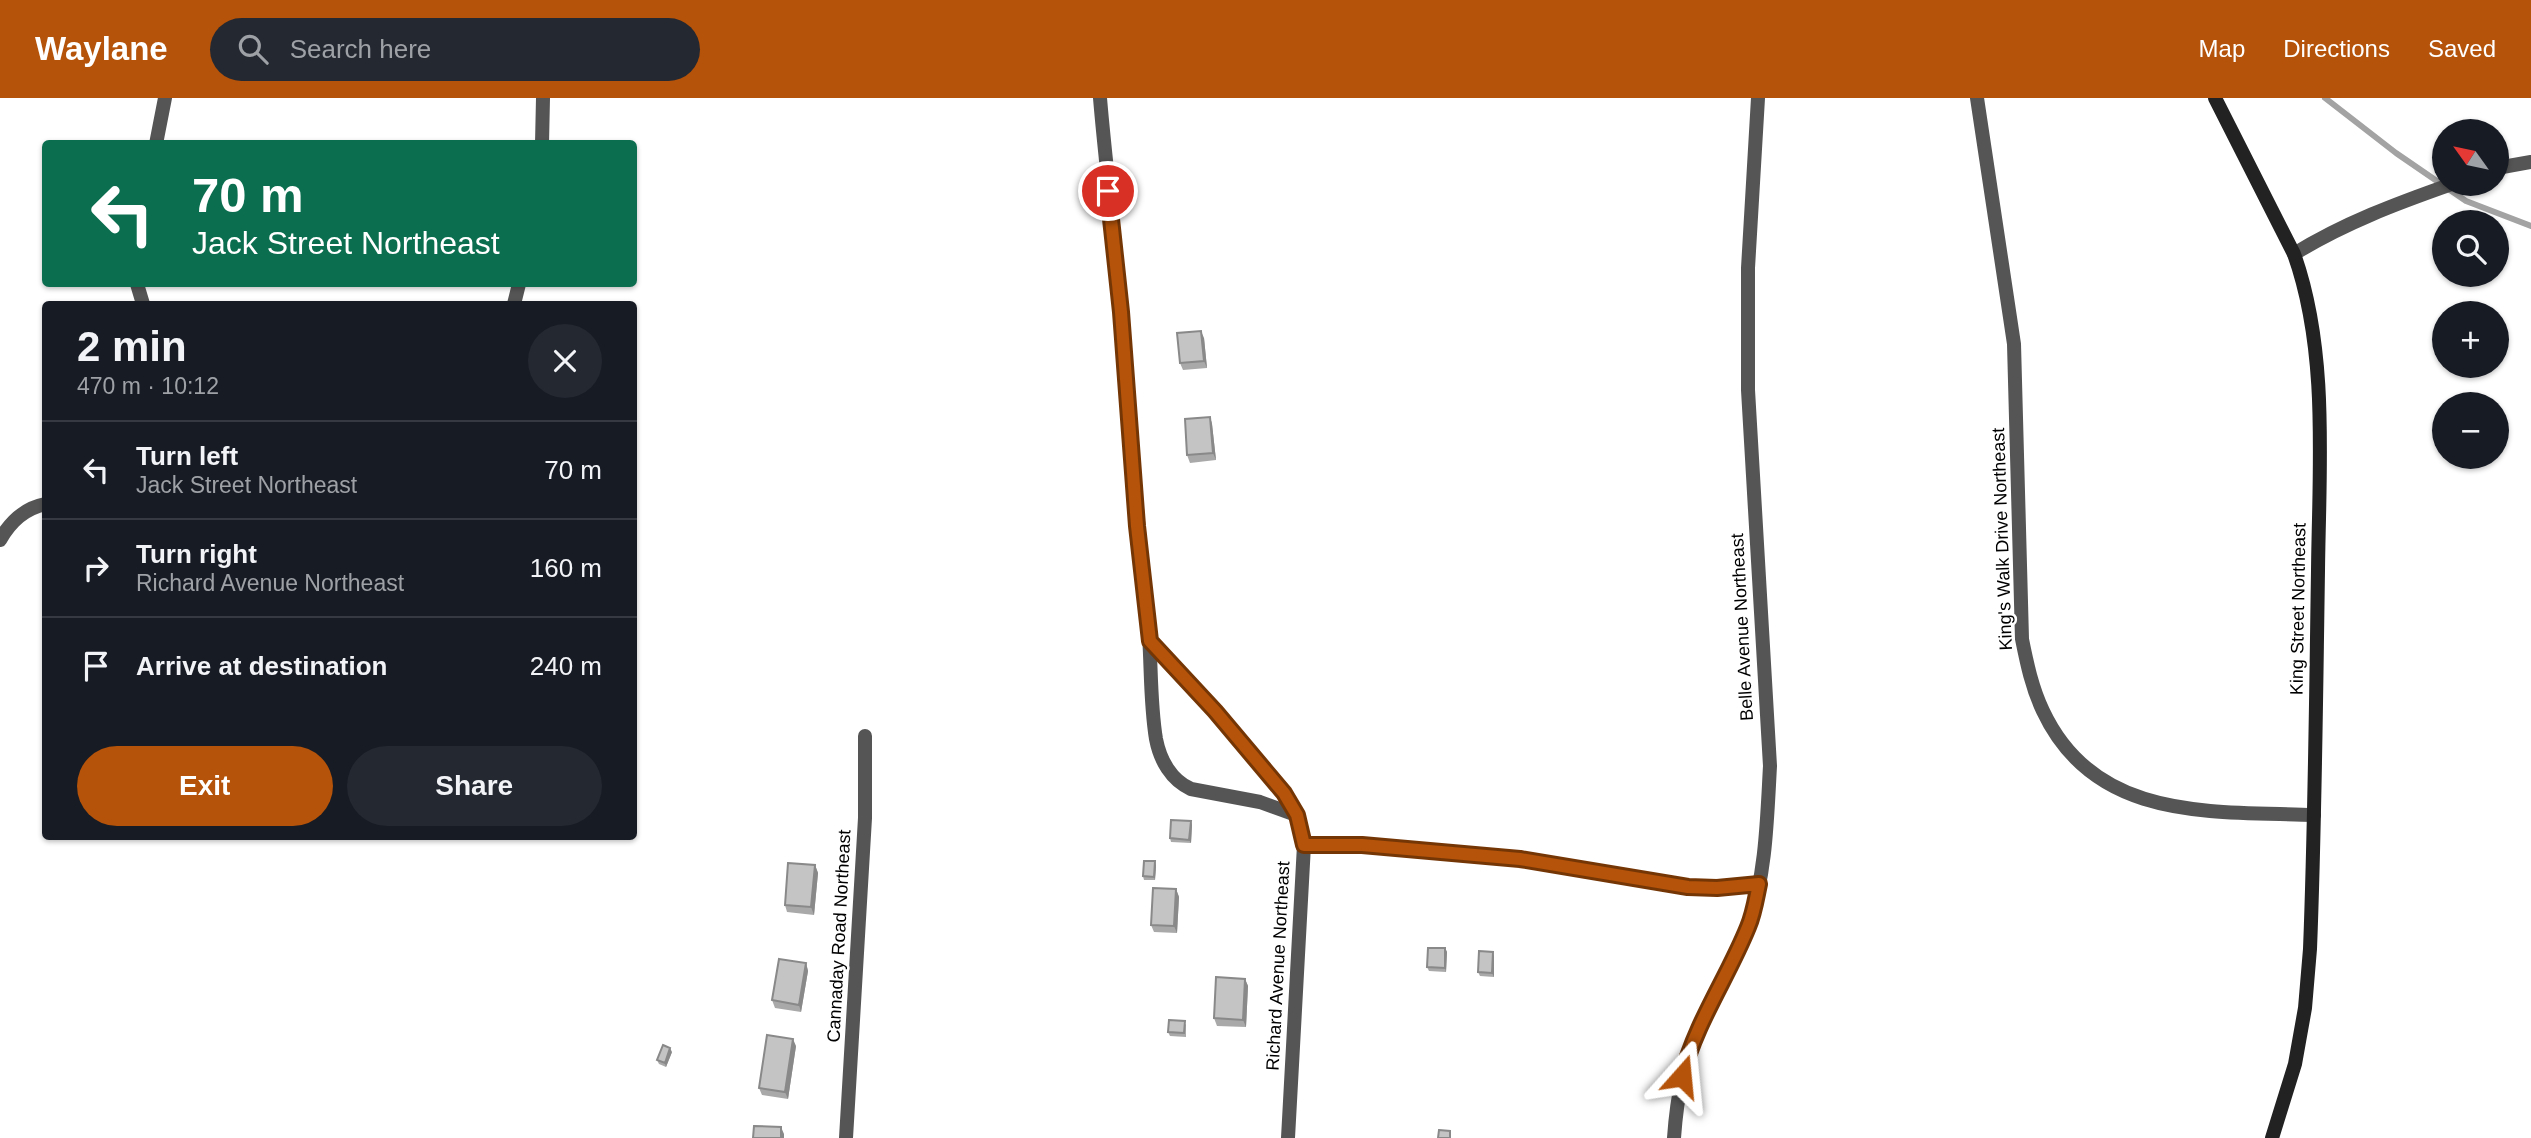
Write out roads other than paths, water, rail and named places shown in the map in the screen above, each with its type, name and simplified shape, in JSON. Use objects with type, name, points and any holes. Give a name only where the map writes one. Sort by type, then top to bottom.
[{"type":"street","points":[[157,140],[165,98]]},
{"type":"street","points":[[542,140],[543,98]]},
{"type":"street","points":[[1100,98],[1157,739],[1163,760],[1171,774],[1182,785],[1251,800],[1297,815]]},
{"type":"street","name":"Belle Avenue Northeast","points":[[1674,1138],[1677,1095],[1687,1057],[1749,926],[1759,884],[1767,821],[1770,766],[1748,390],[1748,268],[1758,98]]},
{"type":"street","name":"King's Walk Drive Northeast","points":[[1977,98],[2014,344],[2022,639],[2032,681],[2044,712],[2062,742],[2088,769],[2115,787],[2150,802],[2190,811],[2314,815]]},
{"type":"street","name":"King Street Northeast","points":[[2215,98],[2294,254],[2312,319],[2318,370],[2319,478],[2310,949],[2305,1008],[2295,1064],[2273,1138]]},
{"type":"street","points":[[2510,166],[2531,162]]},
{"type":"street","points":[[2294,254],[2387,206],[2432,191]]},
{"type":"street","points":[[0,540],[10,524],[24,512],[42,505]]},
{"type":"street","name":"Richard Avenue Northeast","points":[[1150,641],[1215,711],[1276,783],[1297,815],[1304,845],[1288,1138]]},
{"type":"street","name":"Cannaday Road Northeast","points":[[846,1138],[865,818],[865,736]]},
{"type":"street","points":[[1304,845],[1362,845],[1520,859],[1688,887],[1717,888],[1759,884]]},
{"type":"waterway","points":[[2325,98],[2396,153],[2466,201],[2531,226]]}]
